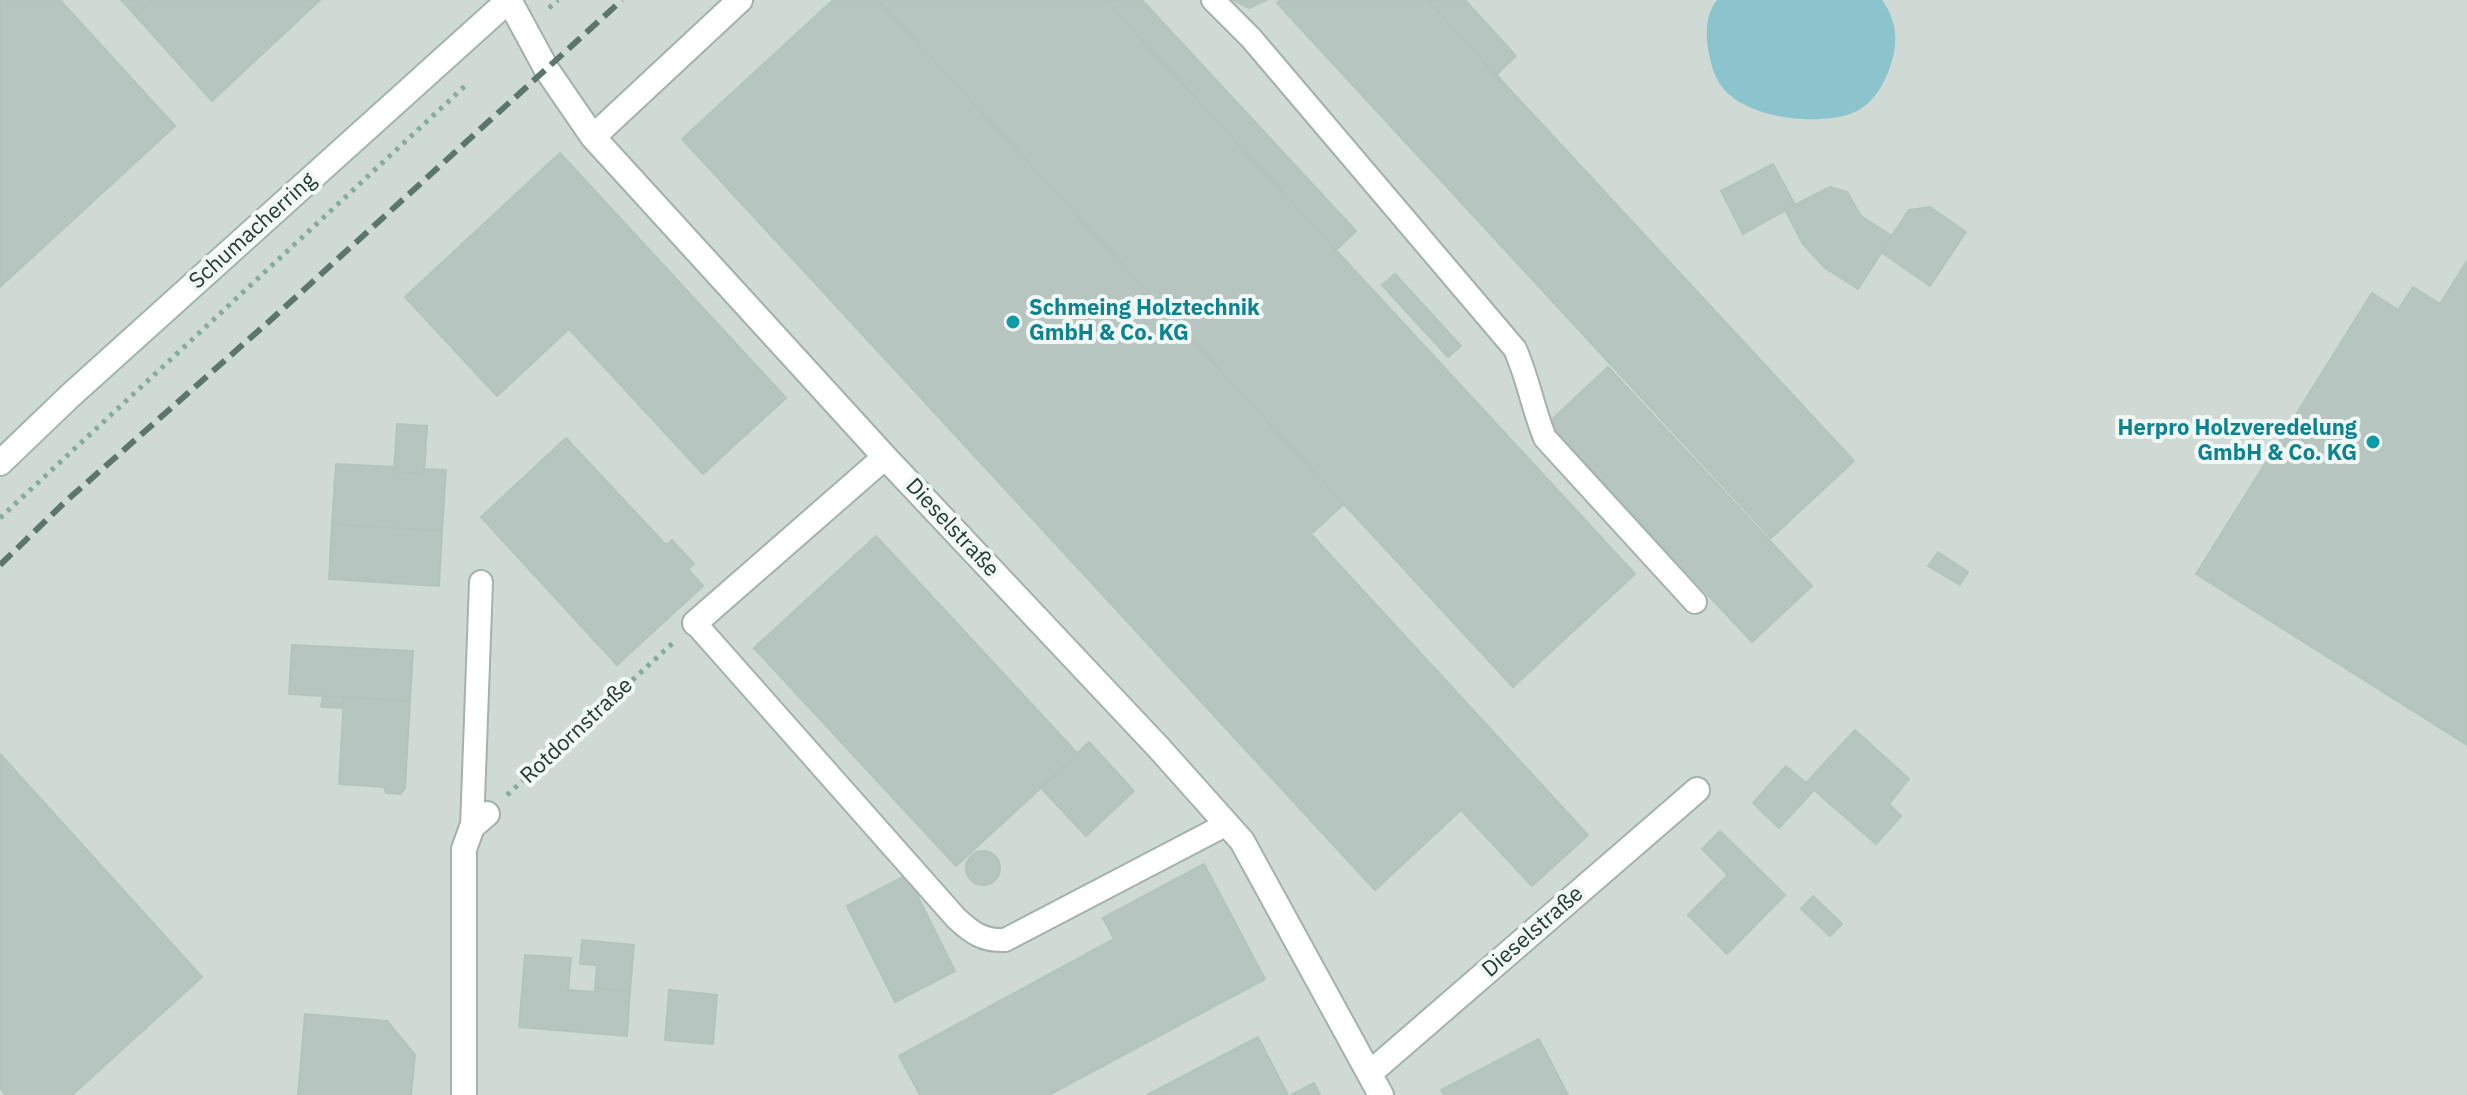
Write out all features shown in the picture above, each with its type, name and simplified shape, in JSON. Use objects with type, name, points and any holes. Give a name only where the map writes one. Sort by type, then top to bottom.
[{"type":"street","name":"Dieselstraße","points":[[509,0],[547,70],[593,137],[1242,841],[1381,1095]]},
{"type":"street","name":"Schumacherring","points":[[0,463],[71,395],[509,0]]},
{"type":"street","points":[[593,137],[740,0]]},
{"type":"street","points":[[695,623],[885,457]]},
{"type":"street","name":"Dieselstraße","points":[[1370,1073],[1697,790]]},
{"type":"street","points":[[464,1095],[464,849],[479,820]]},
{"type":"lane","points":[[1213,0],[1251,38],[1515,349],[1528,378],[1534,413],[1545,438],[1695,602]]},
{"type":"lane","points":[[479,820],[481,582]]},
{"type":"lane","points":[[695,623],[956,918],[973,933],[989,941],[1005,940],[1227,824]]},
{"type":"path","points":[[0,518],[466,85]]},
{"type":"path","name":"Rotdornstraße","points":[[479,820],[695,623]]},
{"type":"shaded area","points":[[0,0],[2467,0],[2467,1095],[0,1095]]},
{"type":"water","points":[[1717,0],[1882,0],[1893,23],[1895,39],[1886,78],[1868,103],[1840,117],[1784,117],[1748,107],[1722,87],[1712,65],[1707,30]]},
{"type":"building","points":[[0,0],[60,0],[175,126],[0,287]]},
{"type":"building","points":[[121,0],[154,0],[136,16]]},
{"type":"building","points":[[154,0],[320,0],[212,101],[136,16]]},
{"type":"building","name":"Schmeing Holztechnik GmbH & Co. KG","points":[[833,0],[878,0],[1344,504],[1311,534],[1588,835],[1532,886],[1461,810],[1375,890],[682,139]]},
{"type":"building","points":[[878,0],[1105,0],[1635,574],[1513,687]]},
{"type":"building","points":[[1105,0],[1142,0],[1356,231],[1336,250]]},
{"type":"building","points":[[1233,0],[1267,0],[1249,8]]},
{"type":"building","points":[[1280,0],[1427,0],[1854,461],[1771,538],[1277,3]]},
{"type":"building","points":[[1427,0],[1465,0],[1516,56],[1496,75]]},
{"type":"building","points":[[560,153],[786,398],[703,474],[569,329],[497,396],[405,297]]},
{"type":"building","points":[[1773,164],[1795,205],[1743,234],[1721,191]]},
{"type":"building","points":[[1830,187],[1847,192],[1861,216],[1892,236],[1858,289],[1825,268],[1803,244],[1785,210]]},
{"type":"building","points":[[1930,207],[1966,232],[1930,286],[1881,252],[1909,210]]},
{"type":"building","name":"Herpro Holzveredelung GmbH & Co. KG","points":[[2467,261],[2467,745],[2196,574],[2372,293],[2398,310],[2413,287],[2440,304]]},
{"type":"building","points":[[1395,274],[1461,346],[1448,357],[1382,285]]},
{"type":"building","points":[[1608,367],[1812,586],[1752,642],[1548,423]]},
{"type":"building","points":[[397,424],[427,426],[424,474],[394,472]]},
{"type":"building","points":[[566,438],[666,545],[672,540],[694,564],[688,569],[703,586],[617,665],[481,517]]},
{"type":"building","points":[[336,464],[395,467],[394,472],[424,474],[425,469],[446,470],[442,531],[332,524]]},
{"type":"building","points":[[332,524],[442,531],[439,586],[329,579]]},
{"type":"building","points":[[876,536],[1078,754],[956,866],[754,648]]},
{"type":"building","points":[[1938,552],[1968,572],[1960,585],[1928,566]]},
{"type":"building","points":[[292,645],[413,651],[410,701],[289,694]]},
{"type":"building","points":[[323,696],[344,697],[343,708],[321,707]]},
{"type":"building","points":[[344,697],[410,701],[405,788],[400,794],[386,793],[384,787],[339,784]]},
{"type":"building","points":[[1855,730],[1909,779],[1889,804],[1901,816],[1876,844],[1814,790],[1779,828],[1753,803],[1786,766],[1806,783]]},
{"type":"building","points":[[1089,742],[1134,791],[1086,836],[1041,788]]},
{"type":"building","points":[[0,754],[202,977],[72,1095],[6,1095],[0,1088]]},
{"type":"building","points":[[1720,831],[1785,895],[1727,954],[1688,915],[1728,875],[1702,849]]},
{"type":"building","points":[[983,851],[995,856],[1000,868],[995,880],[983,885],[971,880],[966,868],[971,856]]},
{"type":"building","points":[[1204,864],[1265,979],[1049,1095],[920,1095],[899,1056],[1114,939],[1103,918]]},
{"type":"building","points":[[907,875],[955,971],[895,1002],[847,906]]},
{"type":"building","points":[[1813,896],[1842,924],[1830,936],[1801,909]]},
{"type":"building","points":[[582,940],[634,945],[630,991],[595,988],[597,965],[580,964]]},
{"type":"building","points":[[525,955],[571,958],[568,990],[595,992],[595,988],[630,991],[627,1036],[519,1027]]},
{"type":"building","points":[[669,990],[717,995],[713,1044],[665,1040]]},
{"type":"building","points":[[305,1014],[387,1021],[415,1055],[411,1095],[298,1095]]},
{"type":"building","points":[[1258,1037],[1288,1095],[1147,1095]]},
{"type":"building","points":[[1539,1039],[1568,1095],[1444,1095],[1441,1090]]},
{"type":"building","points":[[1314,1083],[1320,1095],[1291,1095]]},
{"type":"railway","points":[[0,565],[65,502],[274,317],[622,0]]},
{"type":"place","name":"Schmeing Holztechnik GmbH & Co. KG","points":[[1013,322]]},
{"type":"place","name":"Herpro Holzveredelung GmbH & Co. KG","points":[[2373,442]]}]
